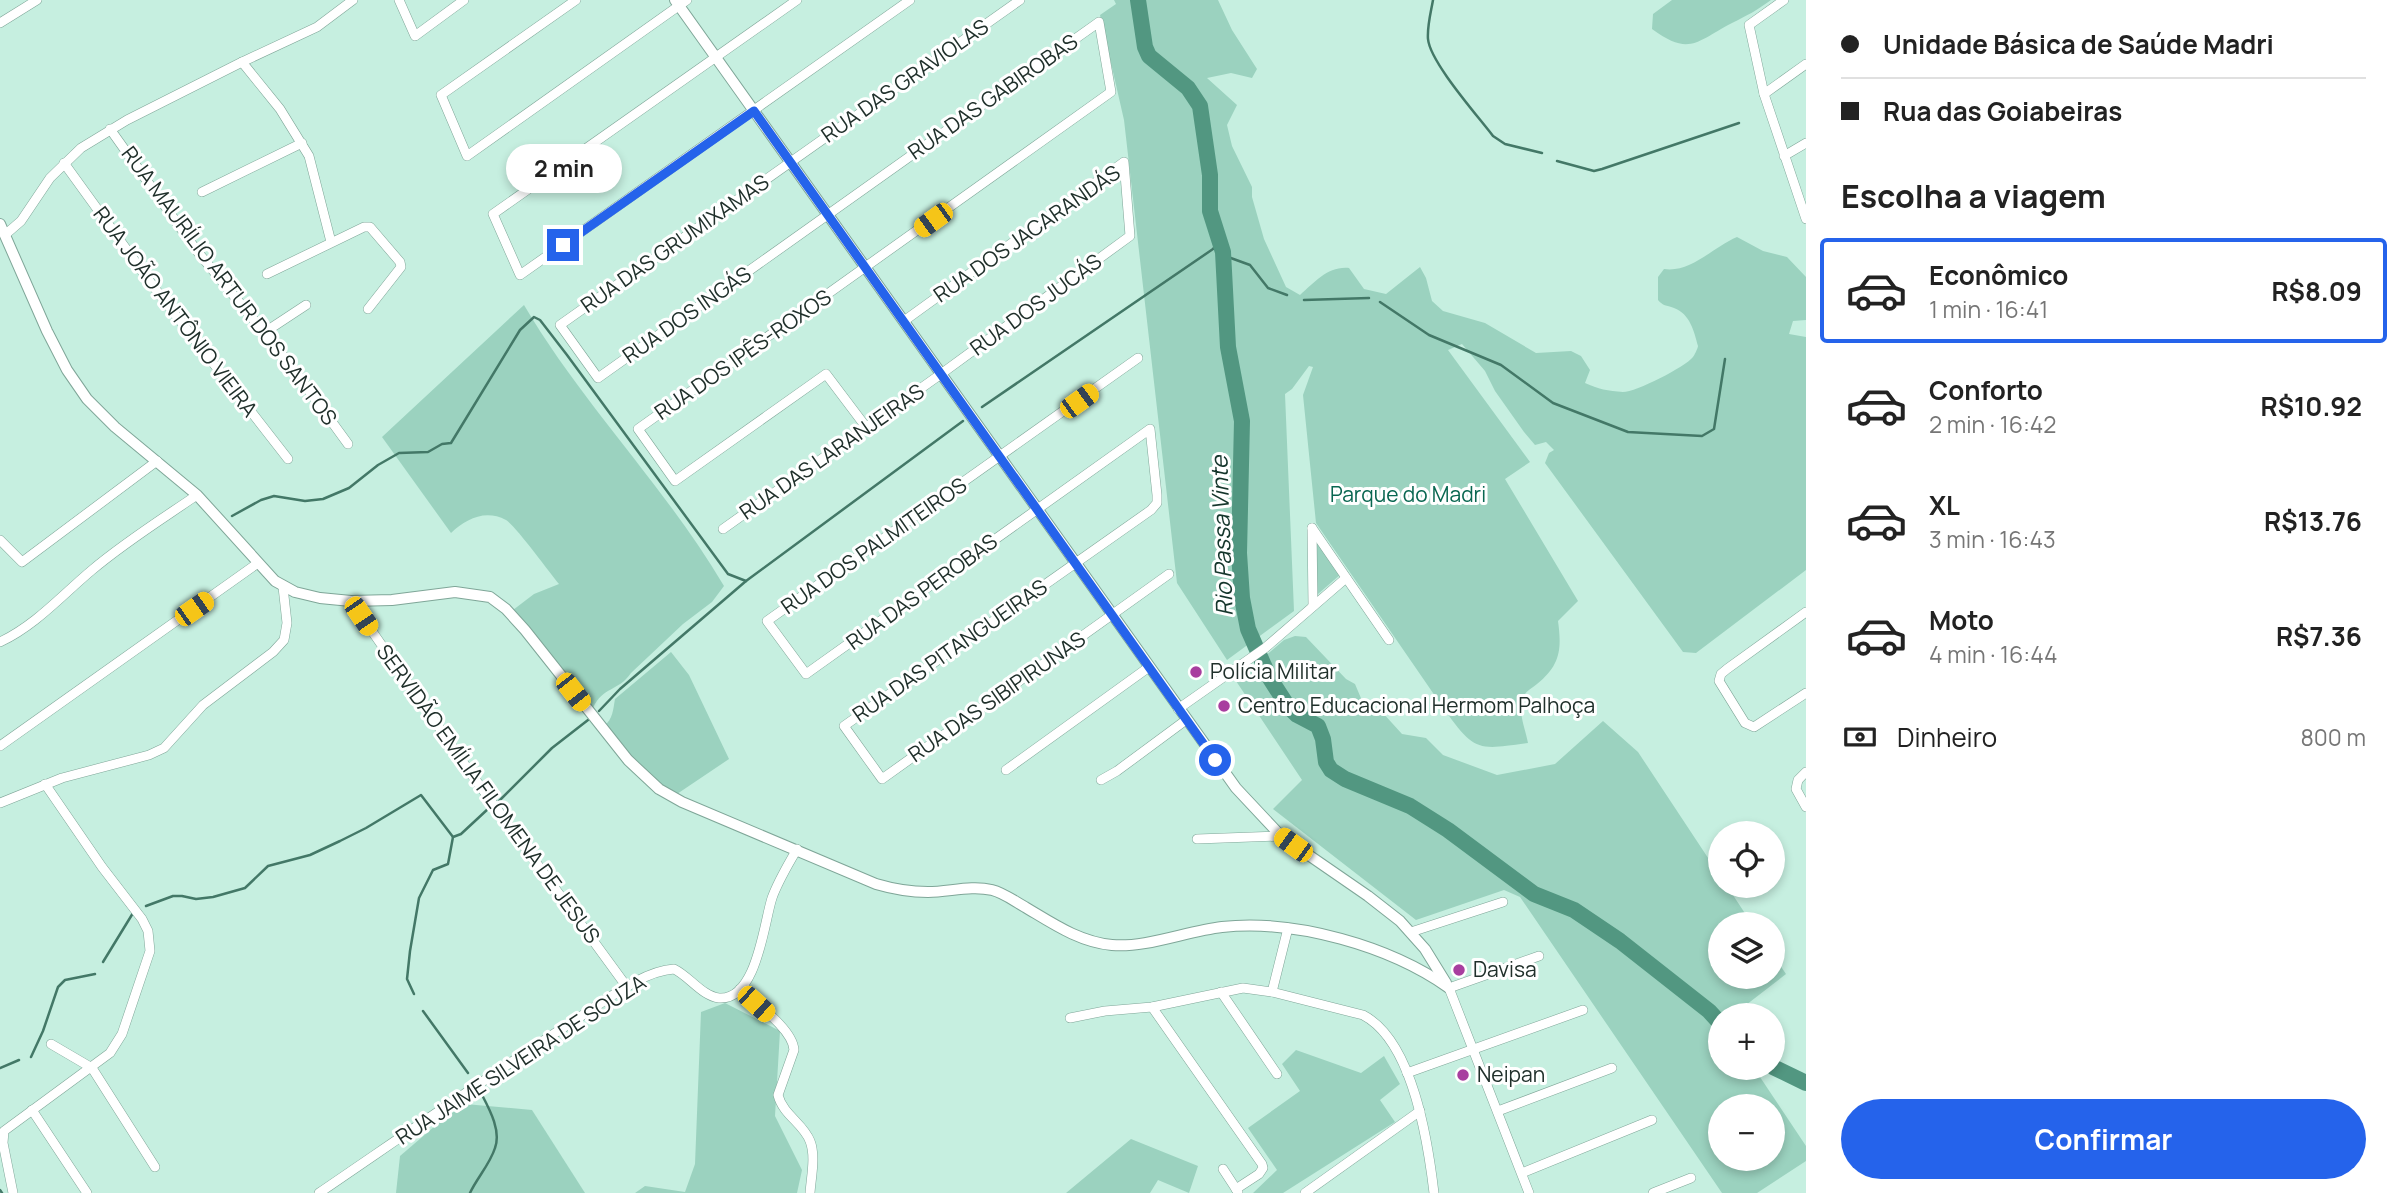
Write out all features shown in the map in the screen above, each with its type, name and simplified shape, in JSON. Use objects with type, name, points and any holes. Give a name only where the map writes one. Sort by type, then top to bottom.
[{"type":"main road","points":[[681,2],[790,163],[1236,788],[1282,836],[1386,908],[1425,949],[1449,988]]},
{"type":"main road","points":[[3,229],[47,331],[74,382],[100,414],[197,495],[258,563],[284,587],[295,593],[351,601],[392,600],[455,592],[490,597],[506,609],[525,630],[614,744],[651,782],[704,813],[797,849],[855,877],[897,890],[925,892],[984,888],[994,891],[1073,935],[1092,942],[1126,945],[1239,926],[1289,928],[1338,939],[1388,955],[1417,967],[1449,988]]},
{"type":"street","points":[[0,23],[37,0]]},
{"type":"street","points":[[3,229],[22,221],[42,189],[64,163],[110,129],[317,27],[354,0]]},
{"type":"street","points":[[399,0],[415,36],[464,0]]},
{"type":"street","points":[[576,0],[441,95],[467,156],[681,2]]},
{"type":"street","points":[[797,0],[493,214],[520,275],[910,0]]},
{"type":"street","name":"RUA DAS GRAVIOLAS","points":[[790,163],[1020,0]]},
{"type":"street","points":[[1784,0],[1749,25],[1764,94],[1806,219]]},
{"type":"street","name":"RUA DAS GABIROBAS","points":[[828,214],[1099,22],[1111,92],[866,268]]},
{"type":"street","points":[[242,62],[280,109],[302,142],[312,164],[331,242]]},
{"type":"street","points":[[1764,94],[1806,64]]},
{"type":"street","name":"RUA MAURÍLIO ARTUR DOS SANTOS","points":[[110,129],[197,251],[265,332],[348,444]]},
{"type":"street","points":[[202,192],[302,142]]},
{"type":"street","points":[[1784,156],[1806,143]]},
{"type":"street","name":"RUA DOS JACARANDÁS","points":[[904,321],[1124,162],[1130,236]]},
{"type":"street","name":"RUA JOÃO ANTÔNIO VIEIRA","points":[[64,163],[153,286],[288,459]]},
{"type":"street","name":"RUA DAS GRUMIXAMAS","points":[[560,325],[790,163]]},
{"type":"street","name":"RUA DOS INGÁS","points":[[560,325],[598,378],[828,214]]},
{"type":"street","points":[[267,274],[331,242],[364,227],[370,227],[400,262],[400,271],[368,309]]},
{"type":"street","name":"RUA DOS JUCÁS","points":[[941,374],[1130,236]]},
{"type":"street","name":"RUA DOS IPÊS-ROXOS","points":[[866,268],[638,429],[675,481],[826,374],[866,428]]},
{"type":"street","points":[[265,332],[306,305]]},
{"type":"street","points":[[1000,457],[1138,358]]},
{"type":"street","name":"RUA DAS LARANJEIRAS","points":[[723,529],[941,374]]},
{"type":"street","name":"RUA DAS PEROBAS","points":[[806,674],[1150,429],[1157,503],[1151,510],[1075,562]]},
{"type":"street","name":"RUA DOS PALMITEIROS","points":[[806,674],[767,621],[1000,457]]},
{"type":"street","points":[[0,540],[22,562],[157,461]]},
{"type":"street","points":[[0,642],[27,627],[116,550],[197,495]]},
{"type":"street","points":[[1313,606],[1312,528],[1389,640]]},
{"type":"street","name":"RUA DAS PITANGUEIRAS","points":[[882,779],[844,726],[1075,562]]},
{"type":"street","points":[[0,746],[258,563]]},
{"type":"street","name":"RUA DAS SIBIPIRUNAS","points":[[882,779],[1169,574]]},
{"type":"street","points":[[1178,709],[1265,648],[1346,578]]},
{"type":"street","points":[[0,803],[86,770],[155,753],[164,748],[203,705],[273,652],[284,640],[287,623],[284,587]]},
{"type":"street","name":"SERVIDÃO EMÍLIA FILOMENA DE JESUS","points":[[351,601],[472,775],[627,987]]},
{"type":"street","points":[[1806,612],[1721,674],[1719,681],[1745,723],[1754,727],[1806,693]]},
{"type":"street","points":[[1006,770],[1149,667]]},
{"type":"street","points":[[1101,780],[1186,720]]},
{"type":"street","points":[[1806,772],[1798,780],[1796,789],[1806,807]]},
{"type":"street","points":[[13,1193],[2,1136],[7,1127],[110,1054],[122,1034],[148,961],[150,942],[142,919],[102,867],[45,784]]},
{"type":"street","points":[[1197,839],[1282,836]]},
{"type":"street","points":[[797,849],[771,901],[760,950],[740,989],[788,1034],[794,1044],[778,1095],[785,1111],[810,1141],[813,1150],[810,1193]]},
{"type":"street","points":[[1411,932],[1503,902]]},
{"type":"street","points":[[1272,992],[1289,928]]},
{"type":"street","points":[[1529,1193],[1449,988],[1539,956]]},
{"type":"street","name":"RUA JAIME SILVEIRA DE SOUZA","points":[[319,1193],[535,1046],[627,987],[655,973],[674,969],[716,998],[726,998],[740,989]]},
{"type":"street","points":[[1070,1018],[1105,1011],[1152,1007],[1250,988],[1351,1011],[1374,1021],[1388,1036],[1407,1073],[1420,1111],[1434,1193]]},
{"type":"street","points":[[1221,992],[1277,1074]]},
{"type":"street","points":[[1152,1007],[1263,1168],[1237,1191],[1223,1170]]},
{"type":"street","points":[[1407,1073],[1583,1010]]},
{"type":"street","points":[[51,1044],[92,1068],[155,1167]]},
{"type":"street","points":[[1498,1111],[1612,1068]]},
{"type":"street","points":[[32,1110],[87,1193]]},
{"type":"street","points":[[1305,1193],[1420,1111]]},
{"type":"street","points":[[1522,1173],[1652,1120]]},
{"type":"street","points":[[1653,1193],[1691,1178]]},
{"type":"green space","points":[[1114,0],[1218,0],[1232,30],[1257,69],[1252,78],[1231,73],[1207,78],[1237,105],[1227,125],[1232,146],[1252,187],[1252,197],[1264,239],[1286,287],[1300,295],[1322,276],[1341,268],[1349,268],[1364,289],[1386,294],[1420,267],[1432,301],[1443,311],[1485,323],[1536,353],[1571,351],[1581,356],[1590,370],[1585,383],[1623,392],[1649,384],[1671,372],[1694,356],[1698,346],[1684,314],[1658,300],[1658,277],[1664,269],[1693,263],[1737,237],[1763,251],[1787,257],[1806,277],[1806,320],[1793,321],[1789,334],[1806,337],[1806,570],[1696,653],[1683,652],[1545,463],[1549,453],[1554,450],[1546,442],[1535,445],[1495,391],[1485,371],[1462,344],[1448,350],[1530,462],[1505,479],[1578,601],[1558,621],[1558,656],[1551,670],[1523,697],[1521,711],[1528,743],[1498,747],[1478,745],[1463,733],[1444,709],[1316,523],[1303,395],[1313,367],[1309,366],[1285,394],[1294,611],[1227,660],[1177,583],[1124,120],[1100,15],[1116,4]]},
{"type":"green space","points":[[1672,0],[1771,0],[1701,40],[1685,44],[1665,38],[1652,29],[1653,14]]},
{"type":"green space","points":[[524,305],[571,377],[676,514],[724,586],[712,602],[683,624],[626,679],[601,696],[593,708],[513,610],[534,594],[559,584],[506,520],[491,515],[476,517],[451,533],[382,437]]},
{"type":"green space","name":"Parque do Madri","points":[[1318,542],[1341,574],[1318,594],[1315,549]]},
{"type":"green space","points":[[1295,636],[1306,637],[1346,679],[1355,684],[1363,703],[1382,712],[1402,734],[1426,738],[1443,755],[1497,775],[1555,764],[1603,721],[1638,752],[1708,858],[1708,898],[1735,898],[1744,912],[1708,912],[1708,989],[1767,989],[1749,1003],[1708,1003],[1708,1080],[1762,1080],[1771,1094],[1708,1094],[1708,1171],[1785,1171],[1785,1114],[1806,1146],[1806,1161],[1757,1193],[1722,1193],[1520,897],[1504,890],[1416,920],[1273,809],[1302,780],[1236,681],[1284,640]]},
{"type":"green space","points":[[671,652],[689,675],[729,759],[677,794],[651,777],[604,726],[611,717],[615,699]]},
{"type":"green space","points":[[725,1003],[780,1031],[775,1116],[802,1170],[797,1193],[635,1193],[645,1186],[685,1192],[695,1164],[701,1012]]},
{"type":"green space","points":[[1296,1050],[1361,1073],[1384,1056],[1400,1084],[1380,1100],[1395,1122],[1283,1193],[1253,1193],[1277,1170],[1248,1128],[1300,1091],[1282,1064]]},
{"type":"green space","points":[[465,1104],[532,1110],[585,1193],[396,1193],[400,1156]]},
{"type":"green space","points":[[1131,1139],[1198,1166],[1189,1193],[1158,1180],[1150,1193],[1066,1193]]},
{"type":"waterway","name":"Rio Passa Vinte","points":[[1138,0],[1145,47],[1149,56],[1188,88],[1200,106],[1210,175],[1210,211],[1223,252],[1228,347],[1242,421],[1239,553],[1242,598],[1248,629],[1269,677],[1287,705],[1297,715],[1318,726],[1326,762],[1331,770],[1345,779],[1410,806],[1448,830],[1534,894],[1574,910],[1620,941],[1708,1010]]},
{"type":"waterway","points":[[1433,0],[1428,39],[1445,74],[1493,136],[1505,144],[1542,153]]},
{"type":"waterway","points":[[1557,161],[1594,171],[1739,123]]},
{"type":"waterway","points":[[982,407],[1213,249],[1219,241]]},
{"type":"waterway","points":[[1223,252],[1228,257],[1250,265],[1268,288],[1287,295]]},
{"type":"waterway","points":[[1304,300],[1369,298]]},
{"type":"waterway","points":[[1380,302],[1429,335],[1501,365],[1553,403],[1628,432],[1702,436],[1714,429],[1725,359]]},
{"type":"waterway","points":[[232,516],[274,496],[305,501],[323,499],[349,488],[378,465],[399,453],[428,452],[442,444],[451,443],[520,330],[534,317],[540,320],[567,355],[728,574],[746,581]]},
{"type":"waterway","points":[[599,711],[620,689],[746,581],[963,421]]},
{"type":"waterway","points":[[499,801],[552,748],[588,720]]},
{"type":"waterway","points":[[146,906],[173,896],[196,899],[245,888],[268,866],[310,855],[366,828],[421,795],[453,837]]},
{"type":"waterway","points":[[414,994],[407,979],[419,898],[433,870],[448,864],[453,837],[461,834],[489,808]]},
{"type":"waterway","points":[[103,962],[133,913]]},
{"type":"waterway","points":[[31,1057],[58,987],[65,980],[95,974]]},
{"type":"waterway","points":[[423,1011],[468,1073]]},
{"type":"waterway","points":[[0,1068],[19,1060]]},
{"type":"waterway","name":"Rio Passa Vinte","points":[[1785,1073],[1806,1083]]},
{"type":"waterway","points":[[470,1193],[490,1160],[497,1141],[493,1117],[479,1089]]},
{"type":"place","name":"Polícia Militar","points":[[1196,672]]},
{"type":"place","name":"Centro Educacional Hermom Palhoça","points":[[1224,706]]},
{"type":"place","name":"Davisa","points":[[1459,970]]},
{"type":"place","name":"Neipan","points":[[1463,1075]]},
{"type":"route","points":[[563,245],[754,111],[1215,760]]}]
